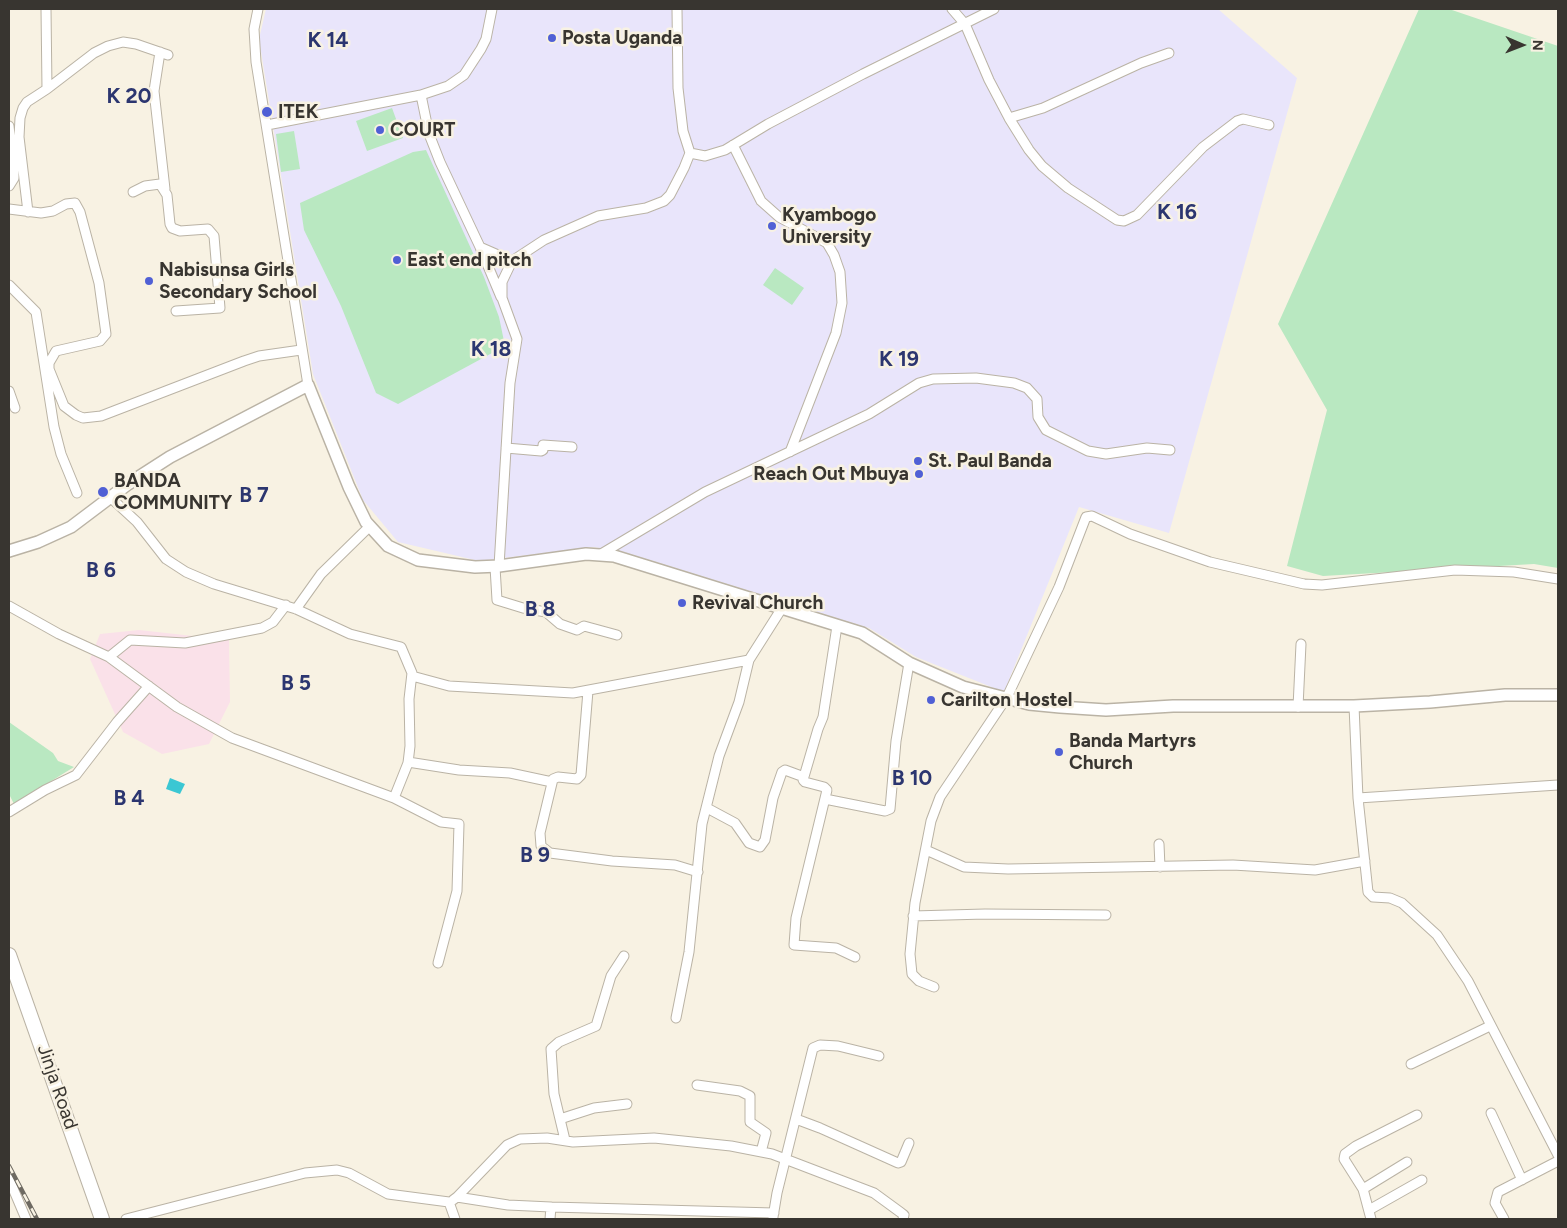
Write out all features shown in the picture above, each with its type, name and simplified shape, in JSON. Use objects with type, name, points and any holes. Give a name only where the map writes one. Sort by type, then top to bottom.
[{"type":"highway","name":"Jinja Road","points":[[9,955],[61,1098],[102,1219]]},
{"type":"street","points":[[46,9],[47,89]]},
{"type":"street","points":[[258,9],[254,43],[308,385],[349,487],[369,528],[388,546],[411,558],[449,566],[497,566],[601,554],[642,563],[862,633],[908,663],[963,687],[1028,704],[1082,709],[1173,706],[1354,706],[1430,702],[1505,695],[1558,694]]},
{"type":"street","points":[[267,125],[421,95],[448,86],[464,75],[486,39],[492,9]]},
{"type":"street","points":[[502,298],[502,282],[512,261],[544,240],[598,216],[657,205],[670,195],[690,153],[683,131],[678,88],[677,9]]},
{"type":"street","points":[[952,9],[965,24],[989,80],[1009,118],[1042,166],[1082,200],[1121,222],[1138,214],[1203,147],[1237,121],[1243,119],[1269,125]]},
{"type":"street","points":[[690,153],[714,154],[862,74],[994,9]]},
{"type":"street","points":[[28,212],[20,136],[22,108],[27,102],[108,46],[123,42],[136,44],[164,54],[154,91],[165,190],[172,228],[180,231],[208,229],[214,236],[220,308],[176,311]]},
{"type":"street","points":[[1009,118],[1043,108],[1141,63],[1169,53]]},
{"type":"street","points":[[421,95],[429,134],[440,162],[480,247],[517,339],[510,383],[497,566],[497,600],[546,612],[560,624],[577,630],[584,626],[616,635]]},
{"type":"street","points":[[9,126],[14,170],[14,178],[9,186]]},
{"type":"street","points":[[733,145],[761,200],[779,217],[827,243],[840,272],[842,303],[836,333],[790,452]]},
{"type":"street","points":[[133,192],[156,183],[160,184],[165,190]]},
{"type":"street","points":[[9,209],[47,212],[66,204],[77,204],[99,283],[106,334],[105,338],[56,352],[49,363],[52,378],[64,406],[82,418],[101,416],[259,356],[301,350]]},
{"type":"street","points":[[480,247],[512,261]]},
{"type":"street","points":[[9,286],[36,312],[54,427],[61,454],[77,493]]},
{"type":"street","points":[[601,554],[705,492],[869,414],[919,383],[950,378],[1004,382],[1027,388],[1037,399],[1040,423],[1046,430],[1088,450],[1106,454],[1147,448],[1170,450]]},
{"type":"street","points":[[9,550],[38,542],[71,527],[170,457],[308,385]]},
{"type":"street","points":[[9,391],[15,408]]},
{"type":"street","points":[[506,448],[541,451],[543,445],[572,447]]},
{"type":"street","points":[[111,498],[137,522],[166,559],[177,567],[204,580],[286,605],[350,634],[398,645],[406,654],[412,676],[409,699],[408,762],[394,798]]},
{"type":"street","points":[[934,986],[919,981],[911,972],[913,916],[931,821],[940,797],[1007,697],[1059,587],[1084,519],[1089,516],[1170,549],[1210,562],[1304,584],[1330,585],[1455,570],[1514,572],[1558,579]]},
{"type":"street","points":[[296,609],[321,574],[369,528]]},
{"type":"street","points":[[110,657],[130,640],[179,644],[262,628],[273,622],[286,605]]},
{"type":"street","points":[[9,606],[59,634],[110,657],[177,707],[232,738],[394,798],[436,820],[458,823],[460,826],[457,891],[438,963]]},
{"type":"street","points":[[676,1018],[687,964],[702,824],[721,748],[739,702],[749,660],[782,608]]},
{"type":"street","points":[[838,626],[823,717],[804,777],[805,782],[826,788],[796,918],[794,945],[836,948],[855,957]]},
{"type":"street","points":[[1298,707],[1301,644]]},
{"type":"street","points":[[412,676],[437,684],[474,688],[573,693],[749,660]]},
{"type":"street","points":[[825,799],[882,811],[890,809],[896,741],[908,663]]},
{"type":"street","points":[[9,812],[76,775],[117,722],[149,686]]},
{"type":"street","points":[[588,691],[581,775],[577,779],[556,777],[552,782],[540,842],[546,851],[612,861],[675,865],[698,872]]},
{"type":"street","points":[[1354,706],[1358,798],[1370,895],[1402,903],[1438,935],[1468,982],[1558,1155]]},
{"type":"street","points":[[408,762],[459,770],[510,773],[552,782]]},
{"type":"street","points":[[707,808],[735,822],[748,842],[760,847],[765,840],[773,798],[782,772],[785,770],[804,777]]},
{"type":"street","points":[[1358,798],[1558,786]]},
{"type":"street","points":[[1159,844],[1160,867]]},
{"type":"street","points":[[926,850],[955,865],[971,868],[1233,865],[1315,870],[1365,861]]},
{"type":"street","points":[[913,916],[985,914],[1106,915]]},
{"type":"street","points":[[565,1140],[552,1076],[551,1049],[559,1042],[596,1026],[611,976],[624,956]]},
{"type":"street","points":[[1411,1064],[1490,1026]]},
{"type":"street","points":[[457,1197],[508,1204],[551,1207],[774,1216],[812,1048],[838,1046],[879,1056]]},
{"type":"street","points":[[697,1085],[733,1090],[750,1096],[750,1122],[764,1130],[766,1134],[761,1152]]},
{"type":"street","points":[[560,1119],[594,1108],[627,1104]]},
{"type":"street","points":[[1491,1113],[1522,1180]]},
{"type":"street","points":[[1417,1115],[1356,1146],[1345,1154],[1344,1159],[1363,1189],[1370,1215],[1422,1180]]},
{"type":"street","points":[[796,1120],[820,1128],[898,1163],[901,1162],[909,1143]]},
{"type":"street","points":[[126,1219],[322,1171],[337,1170],[349,1172],[388,1194],[448,1202],[457,1197],[512,1142],[520,1139],[539,1138],[565,1140],[654,1138],[715,1144],[761,1152],[874,1193],[906,1218]]},
{"type":"street","points":[[1504,1219],[1495,1203],[1496,1196],[1558,1161]]},
{"type":"street","points":[[1363,1189],[1407,1162]]},
{"type":"street","points":[[9,1179],[26,1219]]},
{"type":"street","points":[[448,1202],[456,1219]]},
{"type":"street","points":[[550,1219],[551,1207]]},
{"type":"shaded area","name":"Kyambogo University","points":[[266,9],[1218,9],[1297,78],[1169,533],[1079,507],[1004,692],[916,657],[869,628],[621,551],[593,547],[479,561],[398,542],[363,500],[313,374],[259,39]]},
{"type":"shaded area","points":[[139,630],[229,640],[230,702],[209,744],[162,754],[123,732],[90,659],[100,634]]},
{"type":"green space","points":[[1419,9],[1449,9],[1558,46],[1558,568],[1534,564],[1323,576],[1287,566],[1327,410],[1278,324]]},
{"type":"green space","name":"COURT","points":[[392,108],[403,138],[367,151],[356,121]]},
{"type":"green space","points":[[294,131],[300,169],[281,172],[276,134]]},
{"type":"green space","name":"East end pitch","points":[[426,150],[484,277],[499,317],[505,346],[398,404],[376,393],[341,306],[304,230],[300,203],[413,152]]},
{"type":"green space","points":[[775,268],[804,288],[792,305],[763,285]]},
{"type":"green space","points":[[9,722],[53,753],[58,761],[74,767],[14,804],[9,794]]},
{"type":"water","points":[[170,778],[185,784],[180,794],[166,789]]},
{"type":"railway","points":[[9,1166],[37,1219]]},
{"type":"place","name":"Posta Uganda","points":[[552,38]]},
{"type":"place","name":"ITEK","points":[[267,112]]},
{"type":"place","name":"COURT","points":[[380,130]]},
{"type":"place","name":"Kyambogo University","points":[[772,226]]},
{"type":"place","name":"East end pitch","points":[[397,260]]},
{"type":"place","name":"Nabisunsa Girls Secondary School","points":[[149,281]]},
{"type":"place","name":"St. Paul Banda","points":[[918,461]]},
{"type":"place","name":"Reach Out Mbuya","points":[[919,474]]},
{"type":"place","name":"BANDA COMMUNITY","points":[[103,492]]},
{"type":"place","name":"Revival Church","points":[[682,603]]},
{"type":"place","name":"Carilton Hostel","points":[[931,700]]},
{"type":"place","name":"Banda Martyrs Church","points":[[1059,752]]},
{"type":"district","name":"K 14","points":[[328,41]]},
{"type":"district","name":"K 20","points":[[129,97]]},
{"type":"district","name":"K 16","points":[[1177,213]]},
{"type":"district","name":"K 18","points":[[491,350]]},
{"type":"district","name":"K 19","points":[[899,360]]},
{"type":"district","name":"B 7","points":[[254,496]]},
{"type":"district","name":"B 6","points":[[101,571]]},
{"type":"district","name":"B 8","points":[[540,610]]},
{"type":"district","name":"B 5","points":[[296,684]]},
{"type":"district","name":"B 10","points":[[912,779]]},
{"type":"district","name":"B 4","points":[[129,799]]},
{"type":"district","name":"B 9","points":[[535,856]]}]
